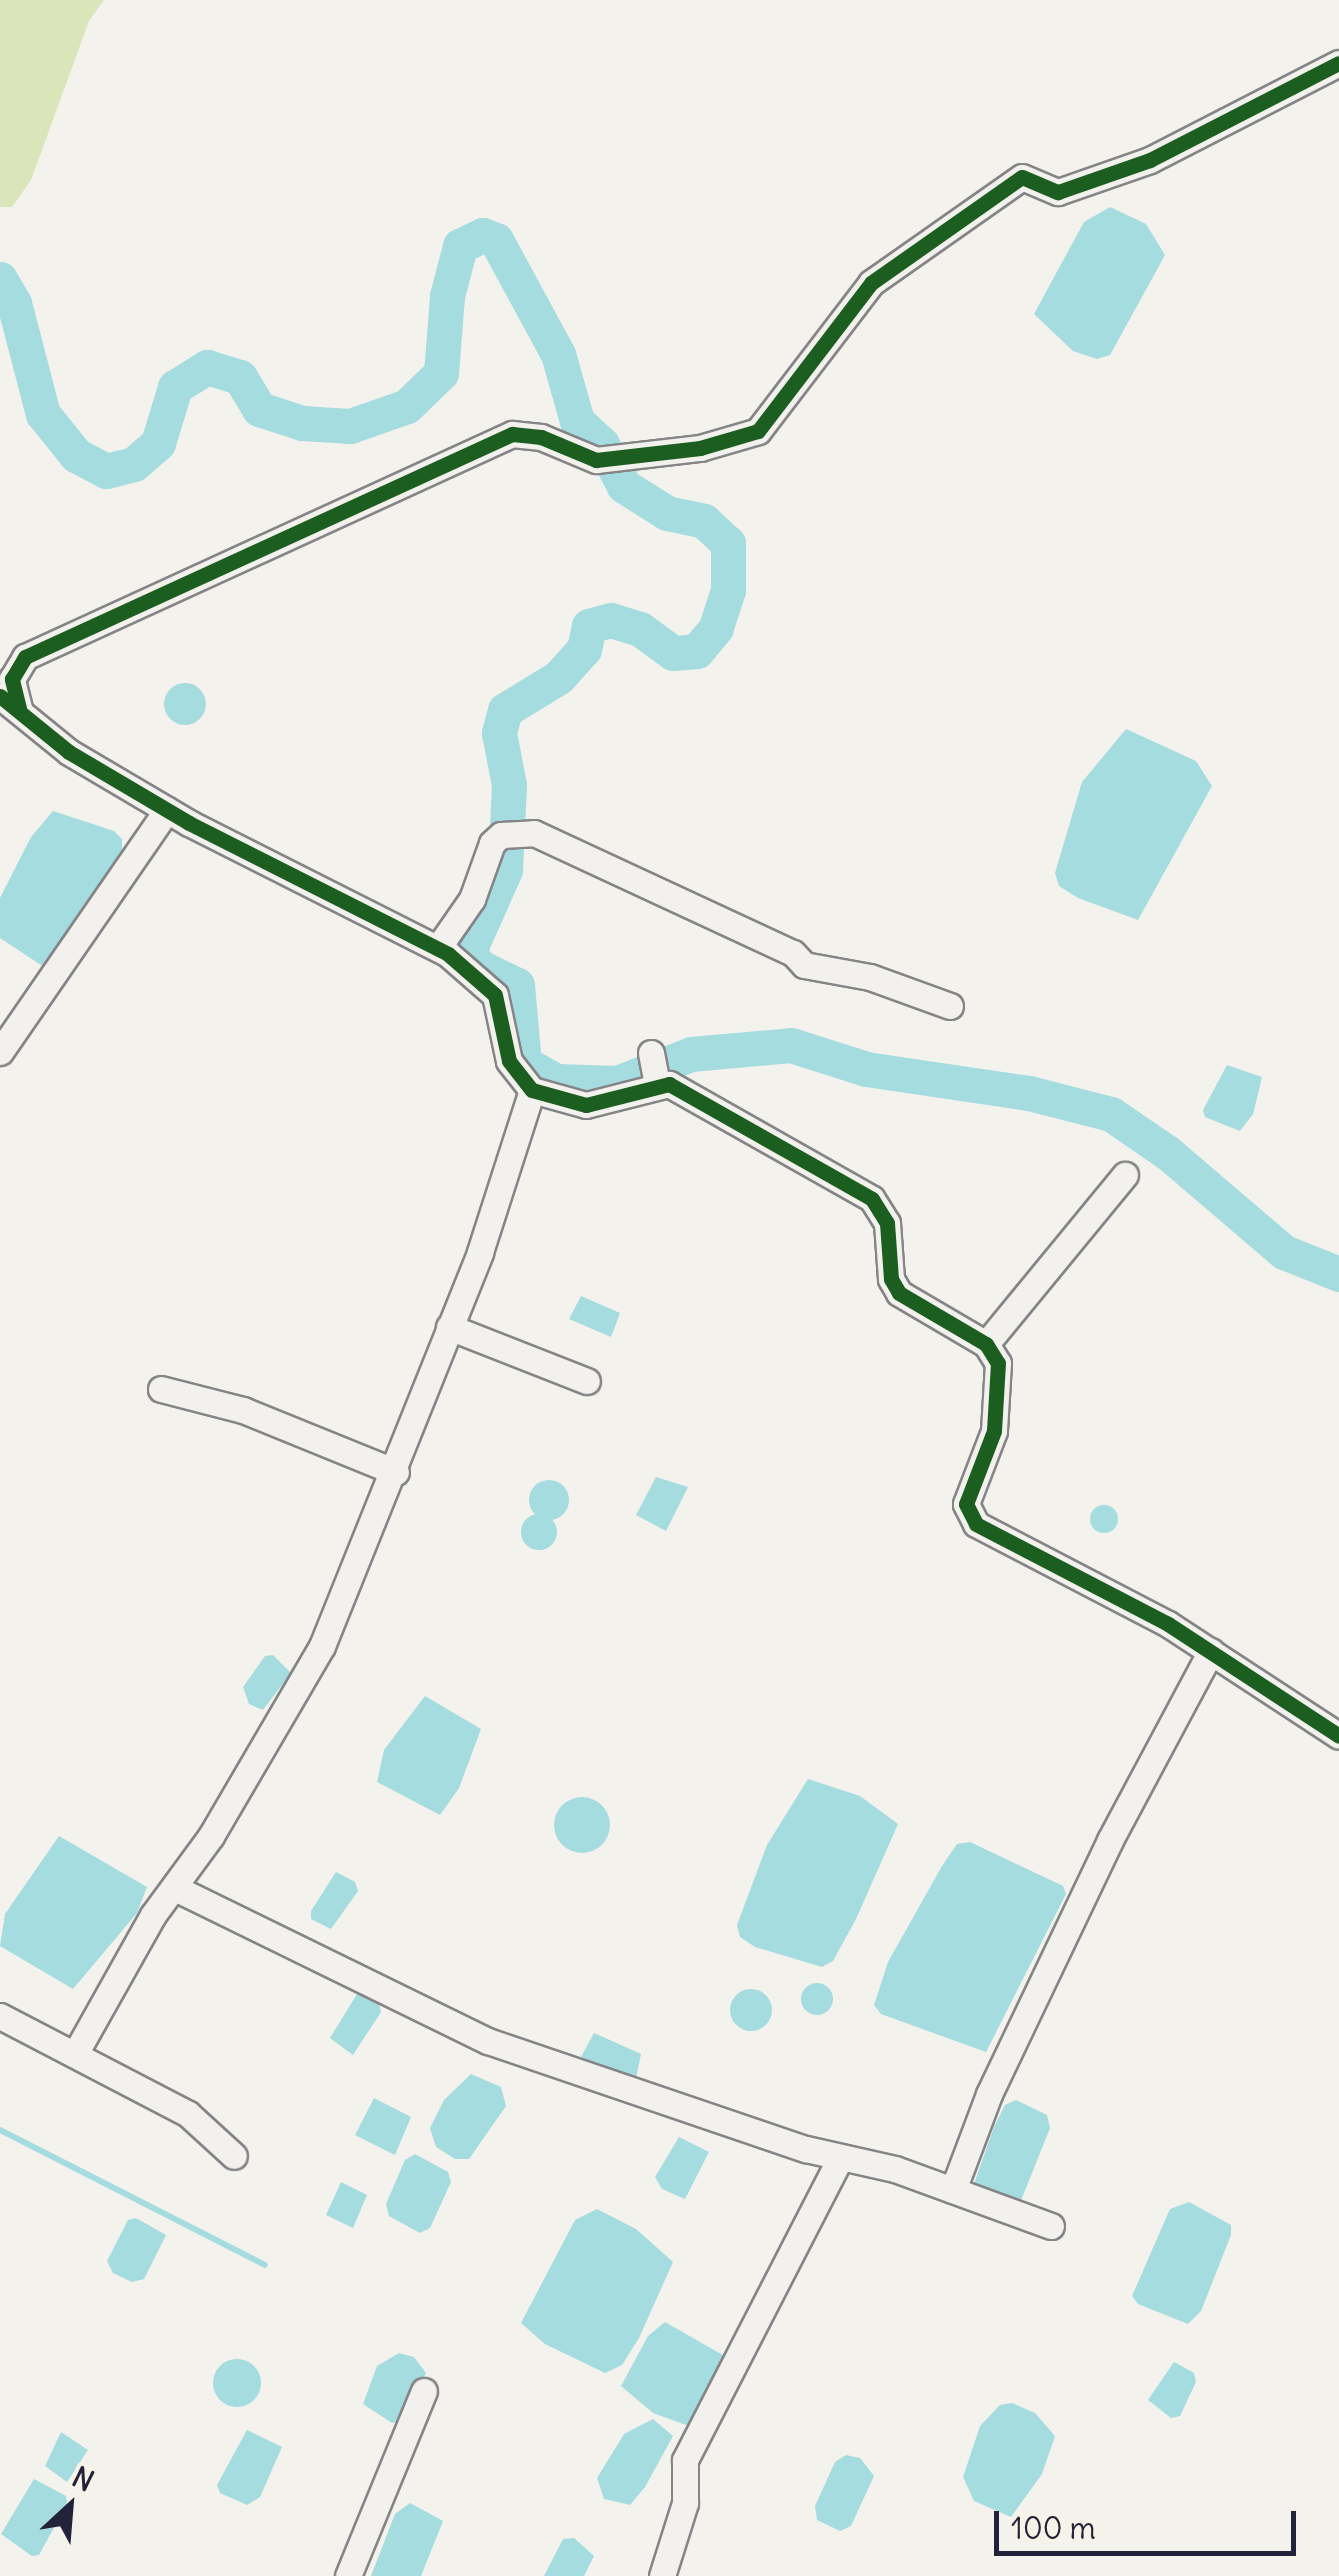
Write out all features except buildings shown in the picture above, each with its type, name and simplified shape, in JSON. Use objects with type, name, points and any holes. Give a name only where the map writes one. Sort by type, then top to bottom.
[{"type":"street","points":[[1339,63],[1150,160],[1058,192],[1022,177],[871,283],[758,430],[629,459],[596,460],[525,433],[484,445],[25,657],[12,679],[9,702],[69,752],[166,810],[438,948],[494,995],[509,1062],[532,1090],[586,1105],[655,1072],[872,1199],[887,1222],[891,1278],[898,1293],[986,1344],[998,1363],[1002,1388],[990,1445],[967,1498],[970,1517],[1006,1544],[1211,1651],[1339,1736]]},
{"type":"street","points":[[0,1052],[166,810]]},
{"type":"street","points":[[438,948],[472,899],[488,851],[507,834],[560,840],[793,953],[804,965],[870,977],[950,1006]]},
{"type":"street","points":[[75,2054],[298,1692],[396,1472],[416,1401],[449,1327],[532,1090]]},
{"type":"street","points":[[986,1344],[1125,1176]]},
{"type":"street","points":[[449,1327],[587,1381]]},
{"type":"street","points":[[162,1389],[243,1410],[396,1472]]},
{"type":"street","points":[[953,2190],[990,2094],[1110,1840],[1211,1651]]},
{"type":"street","points":[[175,1888],[488,2041],[840,2159],[953,2190],[1051,2226]]},
{"type":"street","points":[[0,2016],[188,2114],[234,2156]]},
{"type":"street","points":[[662,2576],[685,2503],[685,2460],[840,2159]]},
{"type":"street","points":[[348,2576],[424,2391]]},
{"type":"green space","points":[[0,0],[104,0],[89,21],[31,180],[12,207],[0,207]]},
{"type":"water","points":[[1110,207],[1146,224],[1165,255],[1110,355],[1097,359],[1073,351],[1034,314],[1084,222]]},
{"type":"water","points":[[185,683],[200,689],[206,704],[200,719],[185,725],[170,719],[164,704],[170,689]]},
{"type":"water","points":[[1126,729],[1196,761],[1212,786],[1138,920],[1078,898],[1059,886],[1055,873],[1082,782]]},
{"type":"water","points":[[53,811],[114,831],[122,839],[122,858],[47,969],[0,938],[0,898],[31,837]]},
{"type":"water","points":[[1227,1065],[1262,1077],[1253,1114],[1240,1131],[1205,1117],[1203,1110]]},
{"type":"water","points":[[581,1296],[620,1313],[611,1337],[569,1319]]},
{"type":"water","points":[[656,1477],[688,1487],[666,1531],[636,1515]]},
{"type":"water","points":[[549,1480],[563,1486],[569,1500],[563,1514],[549,1520],[535,1514],[529,1500],[535,1486]]},
{"type":"water","points":[[1104,1505],[1114,1509],[1118,1519],[1114,1529],[1104,1533],[1094,1529],[1090,1519],[1094,1509]]},
{"type":"water","points":[[539,1514],[551,1520],[557,1532],[551,1544],[539,1550],[527,1544],[521,1532],[527,1520]]},
{"type":"water","points":[[273,1655],[291,1673],[263,1710],[249,1704],[243,1687],[265,1656]]},
{"type":"water","points":[[425,1696],[481,1729],[459,1788],[440,1815],[377,1782],[384,1750]]},
{"type":"water","points":[[808,1779],[860,1796],[898,1824],[856,1919],[833,1961],[822,1967],[755,1947],[740,1937],[737,1925],[767,1845]]},
{"type":"water","points":[[582,1797],[602,1805],[610,1825],[602,1845],[582,1853],[562,1845],[554,1825],[562,1805]]},
{"type":"water","points":[[59,1836],[147,1887],[137,1913],[73,1989],[0,1946],[5,1914]]},
{"type":"water","points":[[970,1842],[1063,1886],[1066,1894],[986,2052],[881,2014],[874,2005],[888,1962],[942,1866],[957,1844]]},
{"type":"water","points":[[336,1872],[355,1882],[358,1891],[331,1929],[311,1919],[311,1911]]},
{"type":"water","points":[[817,1983],[828,1988],[833,1999],[828,2010],[817,2015],[806,2010],[801,1999],[806,1988]]},
{"type":"water","points":[[751,1989],[766,1995],[772,2010],[766,2025],[751,2031],[736,2025],[730,2010],[736,1995]]},
{"type":"water","points":[[357,1994],[379,2004],[381,2012],[353,2055],[330,2038]]},
{"type":"water","points":[[594,2033],[641,2054],[636,2079],[581,2057]]},
{"type":"water","points":[[471,2074],[501,2087],[506,2106],[469,2159],[455,2159],[436,2147],[430,2128],[444,2100]]},
{"type":"water","points":[[374,2098],[411,2117],[395,2155],[355,2135]]},
{"type":"water","points":[[1016,2100],[1047,2115],[1050,2128],[1020,2203],[974,2184],[1005,2105]]},
{"type":"water","points":[[679,2137],[709,2152],[685,2199],[662,2189],[655,2177]]},
{"type":"water","points":[[415,2154],[448,2172],[451,2182],[430,2228],[420,2233],[389,2216],[386,2204],[405,2160]]},
{"type":"water","points":[[341,2182],[367,2195],[353,2228],[326,2215]]},
{"type":"water","points":[[1189,2202],[1231,2225],[1231,2235],[1201,2311],[1188,2324],[1138,2304],[1132,2296],[1170,2209]]},
{"type":"water","points":[[597,2209],[636,2229],[673,2262],[639,2338],[622,2365],[605,2373],[545,2344],[521,2323],[575,2220]]},
{"type":"water","points":[[136,2218],[166,2235],[144,2279],[132,2282],[113,2273],[107,2261],[128,2220]]},
{"type":"water","points":[[665,2322],[728,2358],[698,2419],[686,2425],[653,2413],[621,2386],[648,2336]]},
{"type":"water","points":[[399,2353],[414,2357],[426,2373],[400,2421],[392,2423],[363,2404],[377,2366]]},
{"type":"water","points":[[237,2359],[254,2366],[261,2383],[254,2400],[237,2407],[220,2400],[213,2383],[220,2366]]},
{"type":"water","points":[[1174,2362],[1194,2373],[1196,2382],[1180,2416],[1171,2418],[1148,2400]]},
{"type":"water","points":[[1012,2403],[1035,2413],[1055,2436],[1042,2474],[1011,2517],[974,2501],[963,2477],[980,2426],[1000,2405]]},
{"type":"water","points":[[653,2419],[673,2436],[645,2487],[630,2505],[604,2499],[597,2478],[624,2434]]},
{"type":"water","points":[[247,2430],[282,2447],[260,2497],[247,2505],[220,2493],[217,2485]]},
{"type":"water","points":[[61,2432],[88,2450],[67,2482],[45,2466]]},
{"type":"water","points":[[846,2455],[860,2458],[874,2476],[851,2526],[840,2531],[817,2520],[815,2506],[835,2462]]},
{"type":"water","points":[[34,2479],[66,2496],[67,2504],[39,2555],[32,2556],[1,2534]]},
{"type":"water","points":[[410,2503],[443,2521],[421,2576],[371,2576],[395,2514]]},
{"type":"water","points":[[574,2538],[594,2556],[584,2576],[544,2576],[563,2539]]},
{"type":"waterway","points":[[0,279],[14,303],[43,414],[76,455],[106,471],[134,464],[158,443],[175,387],[207,367],[240,377],[259,409],[302,423],[350,426],[407,406],[441,373],[447,296],[460,246],[483,235],[496,240],[558,354],[577,421],[602,444],[624,486],[667,513],[704,521],[728,543],[728,590],[716,628],[697,651],[673,653],[640,629],[611,620],[589,626],[584,649],[559,677],[505,710],[499,733],[509,785],[505,870],[469,951],[478,966],[517,985],[524,1063],[556,1081],[617,1083],[691,1054],[791,1045],[866,1069],[1029,1093],[1111,1114],[1168,1153],[1284,1252],[1339,1274]]},
{"type":"waterway","points":[[0,2130],[265,2265]]},
{"type":"cycle path","points":[[19,708],[12,679],[25,657],[512,434],[541,437],[596,460],[700,448],[758,431],[871,283],[1022,177],[1058,192],[1150,160],[1339,63]]},
{"type":"cycle path","points":[[0,696],[69,752],[189,823],[448,954],[495,995],[509,1061],[532,1090],[586,1105],[669,1084],[872,1199],[887,1223],[891,1279],[899,1293],[986,1344],[998,1363],[994,1431],[966,1504],[976,1524],[1168,1624],[1339,1736]]}]
